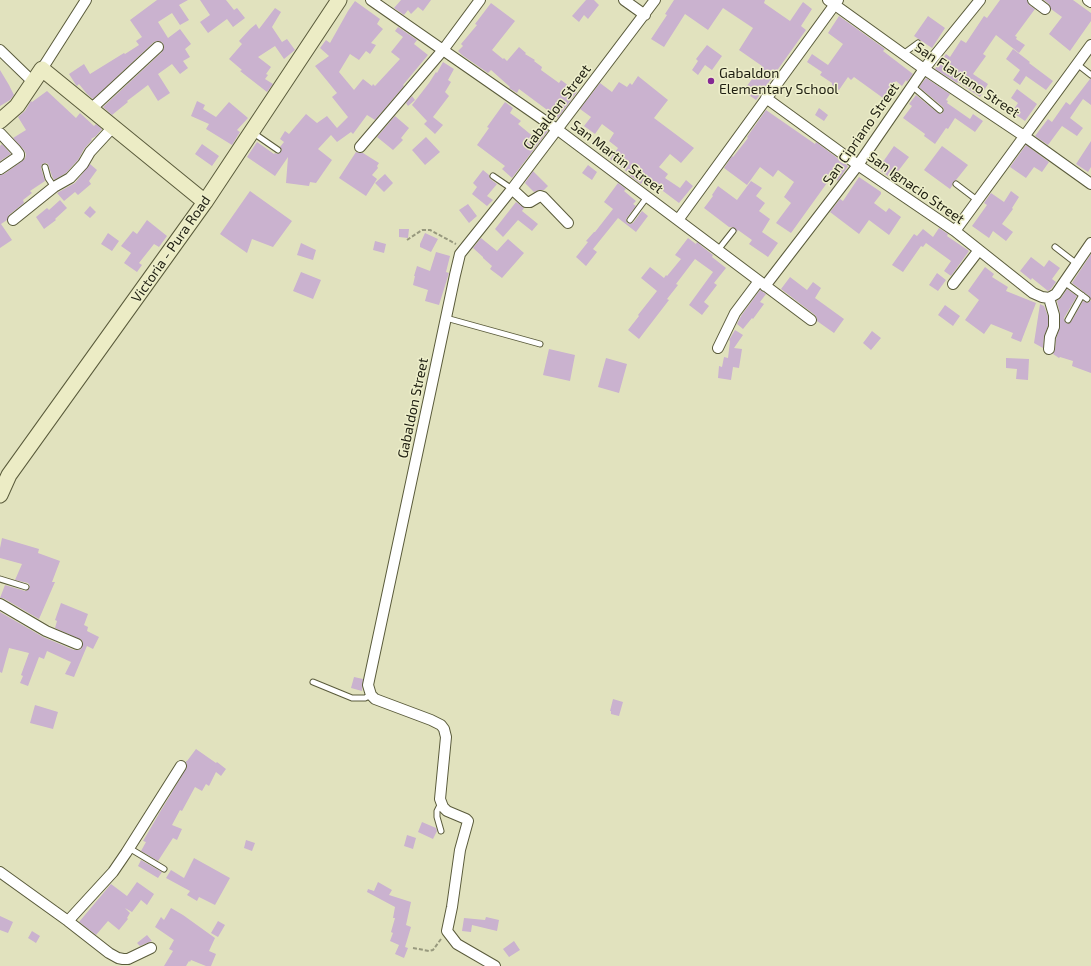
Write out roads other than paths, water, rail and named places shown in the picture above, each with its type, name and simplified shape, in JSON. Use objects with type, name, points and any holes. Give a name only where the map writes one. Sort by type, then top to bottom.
[{"type":"main road","name":"Victoria - Pura Road","points":[[0,495],[9,475],[205,202],[338,0]]},
{"type":"main road","points":[[0,121],[17,106],[42,69],[205,202]]},
{"type":"street","points":[[42,69],[86,0]]},
{"type":"street","name":"San Martin Street","points":[[371,0],[558,130],[811,320]]},
{"type":"street","points":[[360,147],[443,50],[480,0]]},
{"type":"street","points":[[624,0],[645,15]]},
{"type":"street","name":"Gabaldon Street","points":[[371,695],[368,685],[460,254],[558,130],[655,0]]},
{"type":"street","name":"San Cipriano Street","points":[[718,348],[735,313],[762,284],[858,165],[924,69],[980,0]]},
{"type":"street","points":[[1033,0],[1045,9]]},
{"type":"street","points":[[678,220],[833,2]]},
{"type":"street","name":"San Flaviano Street","points":[[833,2],[924,69],[1024,136],[1091,184]]},
{"type":"street","points":[[955,231],[1091,45]]},
{"type":"street","points":[[90,109],[158,47]]},
{"type":"street","points":[[0,50],[33,82]]},
{"type":"street","name":"San Ignacio Street","points":[[766,98],[858,165],[955,231],[1033,293],[1049,298]]},
{"type":"street","points":[[13,220],[54,187],[70,178],[83,164],[90,152],[113,127]]},
{"type":"street","points":[[0,133],[19,154],[19,156],[0,169]]},
{"type":"street","points":[[512,189],[526,202],[530,202],[540,196],[543,197],[568,224]]},
{"type":"street","points":[[1049,348],[1050,337],[1054,327],[1054,315],[1049,298],[1056,294],[1091,243]]},
{"type":"street","points":[[953,284],[979,250]]},
{"type":"street","points":[[0,604],[46,630],[77,644]]},
{"type":"street","points":[[371,695],[375,699],[431,720],[441,725],[444,729],[446,737],[440,799],[443,807],[447,811],[468,821],[460,850],[447,931],[457,944],[495,966]]},
{"type":"street","points":[[68,921],[112,872],[181,766]]},
{"type":"street","points":[[0,872],[68,921],[109,953],[118,958],[123,960],[128,959],[151,948]]},
{"type":"lane","points":[[903,54],[918,43]]},
{"type":"lane","points":[[1077,64],[1091,74]]},
{"type":"lane","points":[[912,86],[940,110]]},
{"type":"lane","points":[[251,132],[278,150]]},
{"type":"lane","points":[[45,167],[48,178],[54,187]]},
{"type":"lane","points":[[493,176],[512,189]]},
{"type":"lane","points":[[956,184],[977,200]]},
{"type":"lane","points":[[630,220],[647,197]]},
{"type":"lane","points":[[718,250],[733,231]]},
{"type":"lane","points":[[1055,247],[1077,264]]},
{"type":"lane","points":[[1064,282],[1087,299]]},
{"type":"lane","points":[[1068,320],[1082,295]]},
{"type":"lane","points":[[446,318],[540,344]]},
{"type":"lane","points":[[0,579],[26,588]]},
{"type":"lane","points":[[313,682],[352,698],[359,699],[371,695]]},
{"type":"lane","points":[[441,802],[437,811],[441,831]]},
{"type":"lane","points":[[129,848],[164,869]]},
{"type":"place","name":"Gabaldon Elementary School","points":[[711,81]]}]
